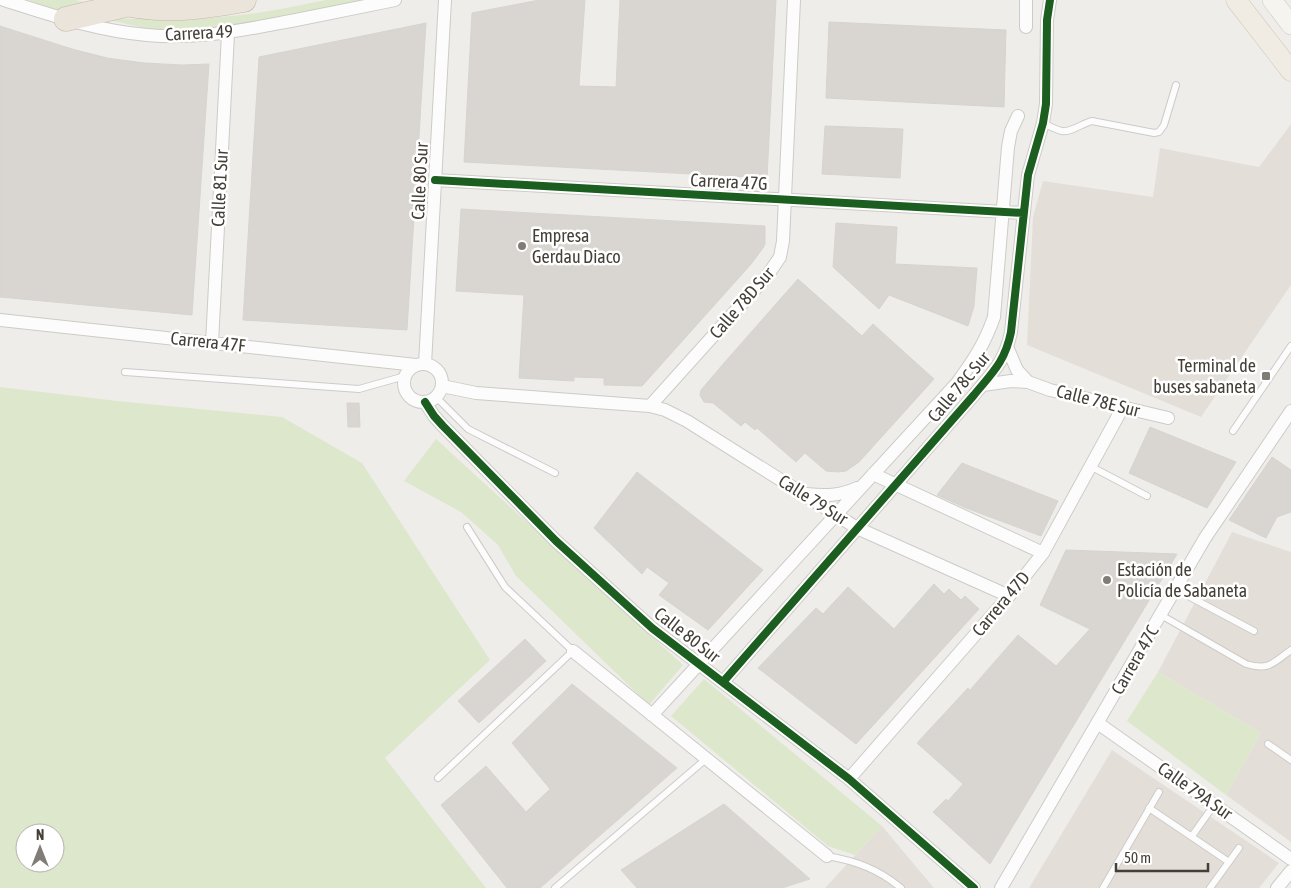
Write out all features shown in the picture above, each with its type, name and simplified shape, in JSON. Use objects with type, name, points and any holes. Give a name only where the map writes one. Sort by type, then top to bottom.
[{"type":"highway","points":[[66,19],[123,2],[168,9],[193,8],[244,0]]},
{"type":"main road","points":[[1236,0],[1291,71]]},
{"type":"main road","points":[[1248,0],[1247,6],[1251,20]]},
{"type":"street","name":"Carrera 49","points":[[4,0],[114,31],[149,36],[228,34],[395,0]]},
{"type":"street","name":"Calle 80 Sur","points":[[420,364],[435,180],[445,0]]},
{"type":"street","name":"Calle 78D Sur","points":[[650,406],[775,266],[780,256],[786,200],[794,0]]},
{"type":"street","points":[[1026,0],[1026,27]]},
{"type":"street","points":[[1272,0],[1291,25]]},
{"type":"street","name":"Calle 78C Sur","points":[[723,682],[983,384],[997,367],[1008,349],[1022,213],[1028,175],[1043,123],[1046,104],[1049,3]]},
{"type":"street","name":"Calle 81 Sur","points":[[212,343],[228,34]]},
{"type":"street","name":"Calle 78C Sur","points":[[652,715],[957,383],[976,358],[987,338],[994,316],[1008,147],[1011,131],[1018,116]]},
{"type":"street","name":"Carrera 47G","points":[[435,180],[1022,213]]},
{"type":"street","name":"Carrera 47F","points":[[0,320],[420,364]]},
{"type":"street","points":[[1008,349],[1017,370],[1028,382]]},
{"type":"street","points":[[434,395],[440,374],[436,369],[420,364],[410,368],[403,384],[408,395],[413,400],[434,395],[476,393],[650,406]]},
{"type":"street","name":"Calle 78E Sur","points":[[983,384],[1028,382],[1050,390],[1168,418]]},
{"type":"street","name":"Calle 80 Sur","points":[[434,395],[434,416],[556,541],[652,628],[849,779],[974,888]]},
{"type":"street","name":"Calle 79 Sur","points":[[650,406],[670,412],[687,421],[857,528],[1009,596]]},
{"type":"street","name":"Carrera 47D","points":[[849,779],[1009,596],[1042,553],[1123,407]]},
{"type":"street","name":"Carrera 47C","points":[[1001,888],[1205,538],[1291,411]]},
{"type":"street","points":[[873,474],[1042,553]]},
{"type":"street","points":[[803,494],[826,497],[844,494],[862,486]]},
{"type":"street","points":[[572,651],[827,856]]},
{"type":"street","name":"Calle 79A Sur","points":[[1098,724],[1291,859]]},
{"type":"street","points":[[1277,888],[1291,872]]},
{"type":"lane","points":[[1043,123],[1068,132],[1092,120],[1154,133],[1159,132],[1164,125],[1176,85]]},
{"type":"lane","points":[[1233,431],[1291,346]]},
{"type":"lane","points":[[125,372],[359,389],[405,376]]},
{"type":"lane","points":[[434,395],[468,429],[555,473]]},
{"type":"lane","points":[[1090,466],[1147,496]]},
{"type":"lane","points":[[438,778],[572,651],[506,587],[468,527]]},
{"type":"lane","points":[[1175,589],[1254,631]]},
{"type":"lane","points":[[1161,615],[1246,664],[1259,668],[1269,666],[1291,650]]},
{"type":"lane","points":[[1268,744],[1291,759]]},
{"type":"lane","points":[[555,888],[706,759]]},
{"type":"lane","points":[[1103,888],[1159,792]]},
{"type":"lane","points":[[1192,836],[1214,805]]},
{"type":"lane","points":[[1149,808],[1229,862]]},
{"type":"lane","points":[[1210,888],[1239,848]]},
{"type":"lane","points":[[827,856],[865,865],[901,888]]},
{"type":"shaded area","points":[[1291,124],[1291,285],[1201,417],[1027,345],[1033,217],[1043,181],[1153,197],[1160,148],[1259,167]]},
{"type":"shaded area","points":[[1232,532],[1291,552],[1291,842],[1226,795],[1261,733],[1158,672]]},
{"type":"shaded area","points":[[1112,750],[1279,863],[1259,888],[1029,888]]},
{"type":"shaded area","points":[[882,826],[934,888],[825,888]]},
{"type":"green space","points":[[28,0],[76,0],[83,2],[64,13]]},
{"type":"green space","points":[[326,0],[367,0],[237,27],[191,30],[150,29],[100,18],[174,19],[232,16]]},
{"type":"green space","points":[[0,387],[117,401],[282,417],[362,463],[490,660],[385,758],[486,888],[0,888]]},
{"type":"green space","points":[[436,439],[683,665],[649,705],[516,576],[498,545],[461,512],[404,481]]},
{"type":"green space","points":[[1158,672],[1261,733],[1226,795],[1127,721]]},
{"type":"green space","points":[[704,679],[882,826],[855,855],[828,846],[671,716]]},
{"type":"building","points":[[539,0],[585,0],[579,86],[616,87],[620,0],[776,0],[767,178],[464,162],[472,13]]},
{"type":"building","points":[[829,22],[1006,30],[1004,107],[826,98]]},
{"type":"building","points":[[426,23],[407,330],[243,320],[259,57]]},
{"type":"building","points":[[0,26],[107,58],[144,63],[209,64],[192,315],[0,297]]},
{"type":"building","points":[[825,126],[903,129],[900,178],[822,174]]},
{"type":"building","points":[[461,209],[765,226],[765,244],[752,263],[642,386],[604,385],[604,378],[574,377],[574,381],[519,378],[524,295],[456,291]]},
{"type":"building","points":[[836,223],[897,227],[895,264],[977,268],[974,306],[968,326],[889,295],[879,309],[833,267]]},
{"type":"building","points":[[798,279],[862,336],[873,324],[934,379],[859,462],[846,471],[826,471],[805,453],[796,462],[757,428],[755,430],[745,422],[741,426],[713,403],[704,402],[700,395],[701,390]]},
{"type":"building","points":[[347,403],[359,403],[360,427],[348,427]]},
{"type":"building","points":[[1150,427],[1236,462],[1207,508],[1129,473]]},
{"type":"building","points":[[1272,457],[1291,470],[1291,512],[1277,517],[1266,538],[1229,520]]},
{"type":"building","points":[[962,463],[1058,501],[1041,536],[937,495]]},
{"type":"building","points":[[637,472],[763,570],[708,630],[659,595],[669,583],[647,567],[642,574],[594,528]]},
{"type":"building","points":[[1066,550],[1177,554],[990,864],[933,812],[946,799],[948,801],[963,784],[917,743],[968,688],[970,690],[1018,635],[1056,666],[1090,629],[1040,605]]},
{"type":"building","points":[[934,584],[944,594],[949,589],[961,600],[965,596],[979,609],[856,744],[758,668],[816,608],[823,614],[848,587],[894,629]]},
{"type":"building","points":[[525,639],[546,661],[479,723],[458,701]]},
{"type":"building","points":[[572,684],[677,768],[540,888],[507,888],[441,805],[486,766],[526,812],[550,789],[512,743]]},
{"type":"building","points":[[724,804],[810,879],[782,888],[637,888],[621,870]]},
{"type":"cycle path","points":[[723,682],[974,395],[997,366],[1005,351],[1011,332],[1028,175],[1043,123],[1046,104],[1047,20],[1050,0]]},
{"type":"cycle path","points":[[435,180],[1023,213]]},
{"type":"cycle path","points":[[425,402],[443,426],[556,541],[652,628],[849,779],[974,888]]},
{"type":"place","name":"Empresa Gerdau Diaco","points":[[522,246]]},
{"type":"place","name":"Terminal de buses sabaneta","points":[[1266,376]]},
{"type":"place","name":"Estación de Policía de Sabaneta","points":[[1107,580]]}]
